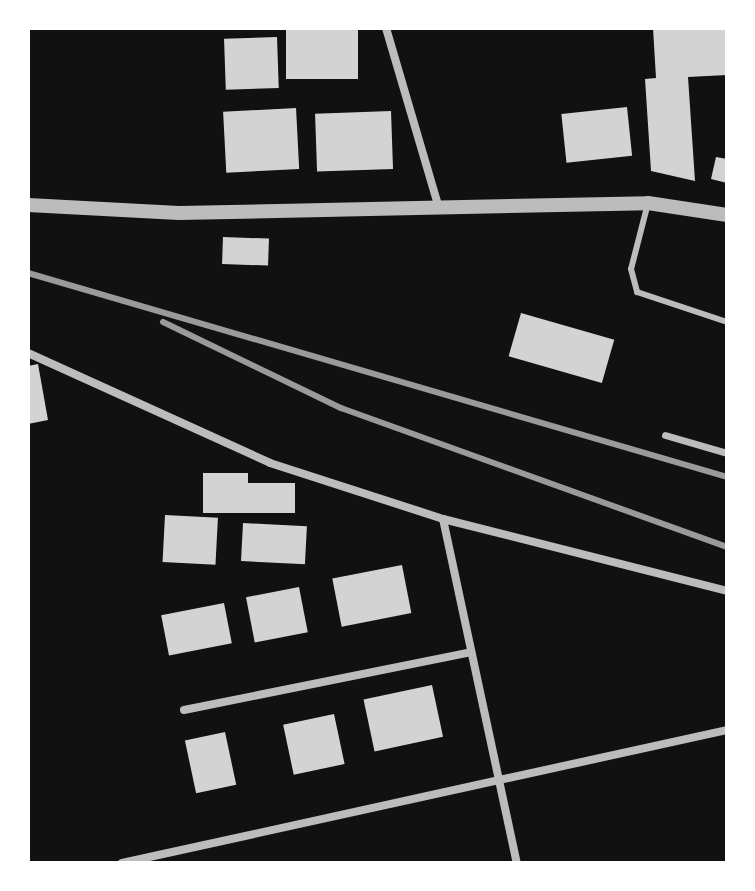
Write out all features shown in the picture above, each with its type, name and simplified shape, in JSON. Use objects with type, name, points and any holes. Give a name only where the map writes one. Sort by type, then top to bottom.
[{"type":"street","points":[[386,28],[438,205]]},
{"type":"street","points":[[28,205],[179,213],[438,205],[648,203],[727,215]]},
{"type":"street","points":[[28,353],[270,463],[443,519],[727,591]]},
{"type":"street","points":[[665,435],[727,453]]},
{"type":"street","points":[[443,519],[517,863]]},
{"type":"street","points":[[184,710],[471,652]]},
{"type":"street","points":[[122,863],[727,730]]},
{"type":"lane","points":[[648,203],[631,269],[637,292],[727,322]]},
{"type":"building","points":[[286,28],[358,28],[358,79],[286,79]]},
{"type":"building","points":[[653,28],[727,28],[727,75],[688,77],[695,181],[651,171],[645,79],[656,78]]},
{"type":"building","points":[[277,37],[279,88],[226,90],[224,39]]},
{"type":"building","points":[[627,107],[632,156],[566,163],[561,114]]},
{"type":"building","points":[[296,108],[299,169],[226,173],[223,112]]},
{"type":"building","points":[[391,111],[393,169],[317,172],[315,114]]},
{"type":"building","points":[[716,157],[727,159],[727,183],[711,179]]},
{"type":"building","points":[[223,237],[269,239],[268,266],[222,264]]},
{"type":"building","points":[[521,313],[614,340],[602,383],[509,356]]},
{"type":"building","points":[[38,364],[48,420],[28,424],[28,366]]},
{"type":"building","points":[[203,473],[248,473],[248,483],[295,483],[295,513],[203,513]]},
{"type":"building","points":[[165,515],[218,518],[215,565],[163,562]]},
{"type":"building","points":[[243,523],[307,526],[305,564],[241,561]]},
{"type":"building","points":[[402,565],[411,613],[342,627],[332,579]]},
{"type":"building","points":[[299,587],[308,632],[255,642],[246,597]]},
{"type":"building","points":[[224,603],[232,643],[169,655],[161,615]]},
{"type":"building","points":[[432,685],[443,737],[375,751],[364,700]]},
{"type":"building","points":[[334,714],[345,764],[294,775],[283,725]]},
{"type":"building","points":[[225,732],[236,785],[196,793],[185,741]]},
{"type":"railway","points":[[28,273],[727,477]]},
{"type":"railway","points":[[163,322],[341,408],[727,547]]}]
